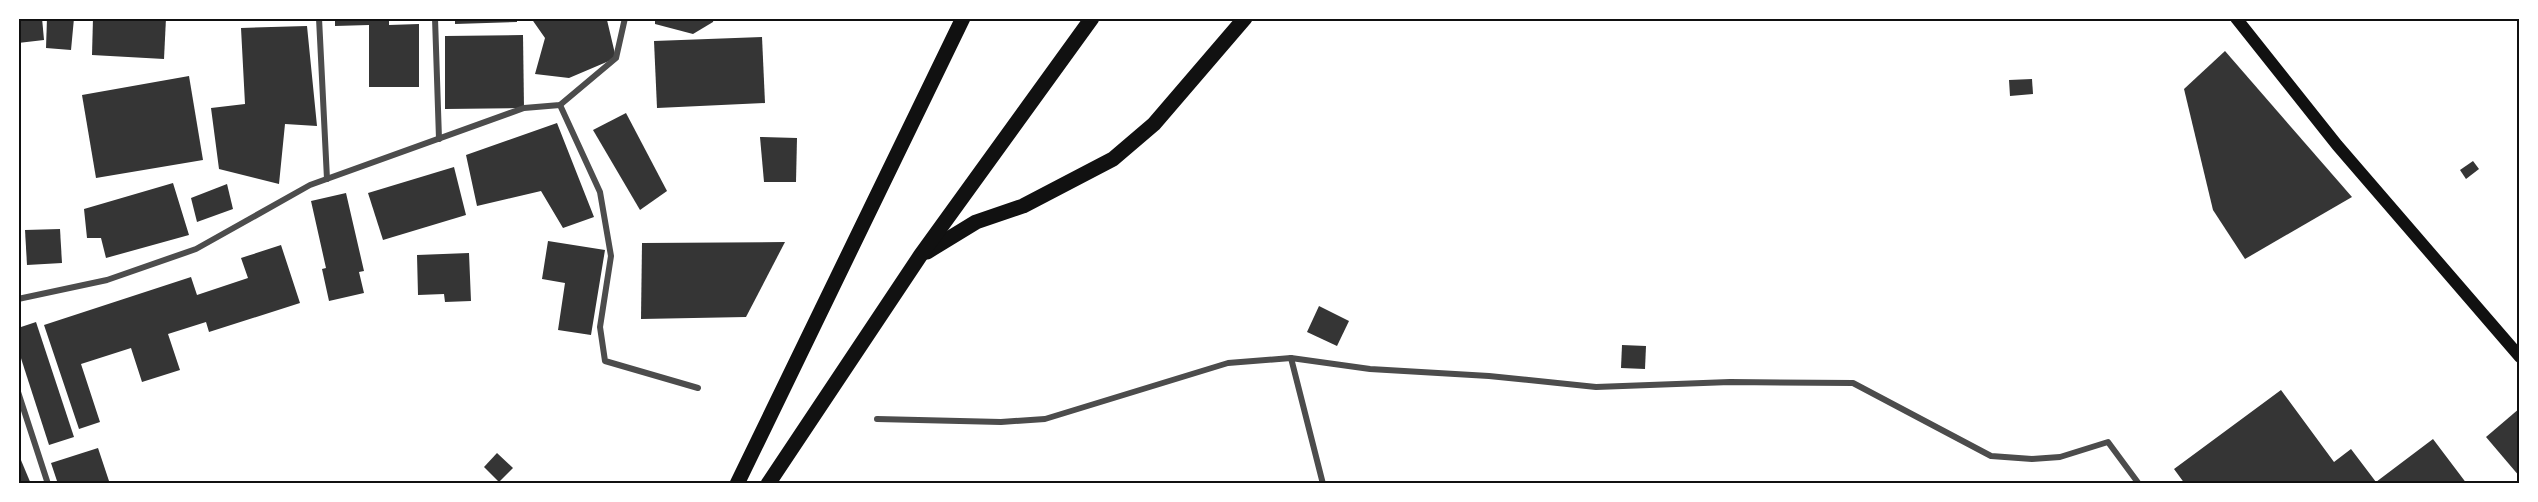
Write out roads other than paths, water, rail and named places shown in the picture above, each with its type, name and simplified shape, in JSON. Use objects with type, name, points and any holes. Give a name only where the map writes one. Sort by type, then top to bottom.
[{"type":"main road","points":[[737,484],[963,18]]},
{"type":"main road","points":[[768,484],[920,256],[1092,18]]},
{"type":"main road","points":[[920,256],[976,222],[1023,206],[1113,159],[1154,124],[1245,18]]},
{"type":"main road","points":[[2236,18],[2337,145],[2520,357]]},
{"type":"street","points":[[319,18],[327,179]]},
{"type":"street","points":[[435,18],[439,139]]},
{"type":"street","points":[[18,299],[107,280],[196,249],[310,185],[524,108],[560,105],[616,58],[625,18]]},
{"type":"street","points":[[560,105],[600,192],[602,203],[611,256],[600,327],[605,361],[698,388]]},
{"type":"street","points":[[1291,358],[1323,484]]},
{"type":"street","points":[[877,419],[1001,422],[1045,419],[1228,363],[1291,358],[1370,369],[1489,376],[1596,387],[1730,382],[1853,383],[1990,456],[2032,459],[2060,457],[2079,453],[2108,442],[2139,484]]},
{"type":"street","points":[[18,392],[48,484]]}]
